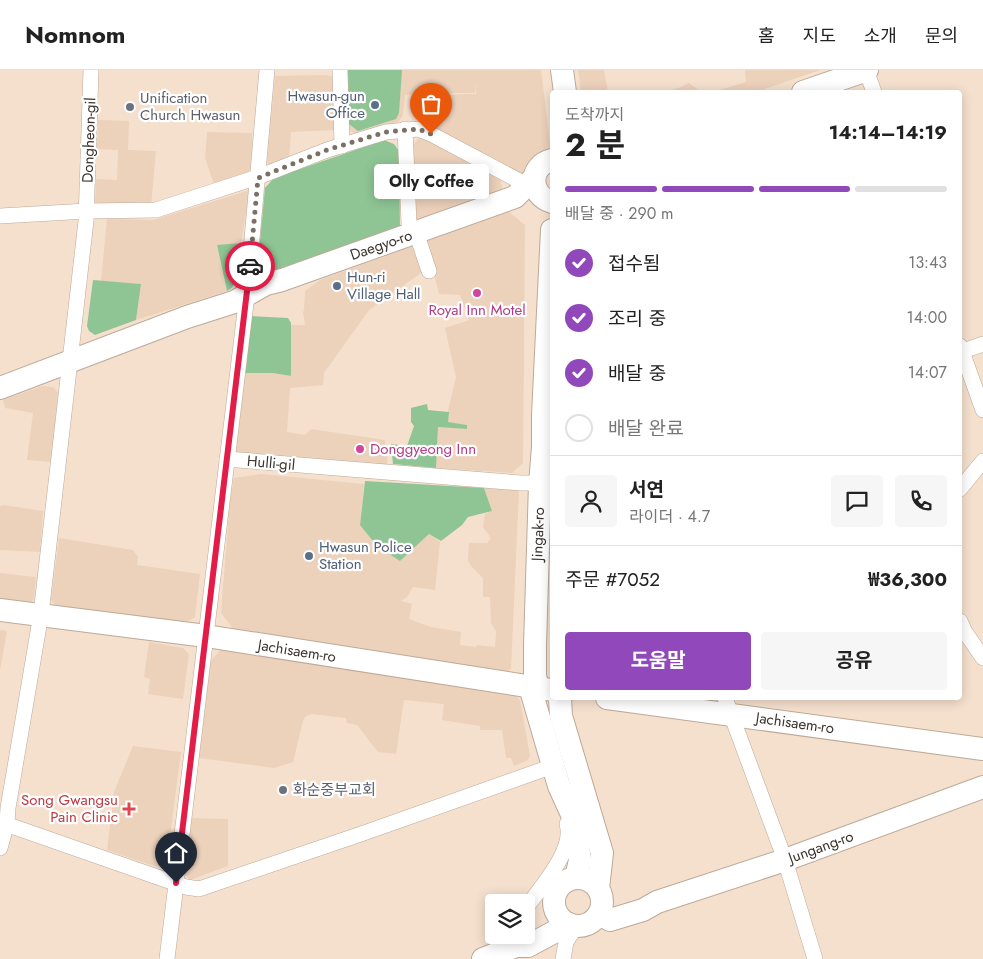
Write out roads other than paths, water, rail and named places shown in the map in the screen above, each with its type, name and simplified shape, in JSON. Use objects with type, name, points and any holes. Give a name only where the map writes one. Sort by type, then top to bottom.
[{"type":"street","name":"Dongheon-gil","points":[[69,364],[87,211],[91,70]]},
{"type":"street","points":[[167,959],[248,295],[266,70]]},
{"type":"street","points":[[340,70],[342,146]]},
{"type":"street","points":[[562,70],[565,90]]},
{"type":"street","points":[[809,90],[866,70],[873,90]]},
{"type":"street","points":[[0,216],[87,211],[156,210],[258,178],[342,146],[386,132],[405,129],[418,129],[431,134],[538,204]]},
{"type":"street","points":[[405,129],[409,224],[416,232],[428,271]]},
{"type":"street","points":[[538,204],[537,170],[550,161]]},
{"type":"street","name":"Daegyo-ro","points":[[0,388],[69,364],[187,317],[234,302],[266,284],[416,232],[538,204]]},
{"type":"street","name":"Jingak-ro","points":[[538,204],[543,447],[546,484],[535,645],[535,676],[540,689],[556,776],[574,818],[578,834],[580,860],[576,878]]},
{"type":"street","points":[[962,350],[983,344]]},
{"type":"street","points":[[962,353],[983,410]]},
{"type":"street","points":[[0,848],[41,614],[69,364]]},
{"type":"street","name":"Hulli-gil","points":[[227,459],[546,484]]},
{"type":"street","points":[[962,487],[983,461]]},
{"type":"street","name":"Jachisaem-ro","points":[[0,610],[206,636],[540,689]]},
{"type":"street","points":[[962,625],[983,658]]},
{"type":"street","points":[[501,949],[528,946],[573,925],[590,924],[600,898],[602,853],[562,716],[560,700]]},
{"type":"street","name":"Jachisaem-ro","points":[[637,700],[728,706],[981,752]]},
{"type":"street","points":[[728,706],[785,860],[815,959]]},
{"type":"street","points":[[4,823],[186,887],[199,889],[556,776],[569,830],[568,838],[560,860],[535,895]]},
{"type":"street","name":"Jungang-ro","points":[[600,898],[610,920],[643,910],[657,902],[785,860],[981,785]]},
{"type":"street","points":[[573,925],[558,916],[554,903],[554,896],[561,884],[576,878],[587,879],[600,898]]},
{"type":"street","points":[[501,949],[549,914],[554,903]]},
{"type":"street","points":[[563,959],[566,942],[573,925]]},
{"type":"place","name":"Hwasun-gun Office","points":[[375,105]]},
{"type":"place","name":"Unification Church Hwasun","points":[[130,107]]},
{"type":"place","name":"Olly Coffee","points":[[431,134]]},
{"type":"place","name":"Hun-ri Village Hall","points":[[337,286]]},
{"type":"place","name":"Royal Inn Motel","points":[[477,293]]},
{"type":"place","name":"Donggyeong Inn","points":[[360,449]]},
{"type":"place","name":"Hwasun Police Station","points":[[309,556]]},
{"type":"place","name":"화순중부교회","points":[[283,790]]},
{"type":"place","name":"Song Gwangsu Pain Clinic","points":[[129,809]]}]
